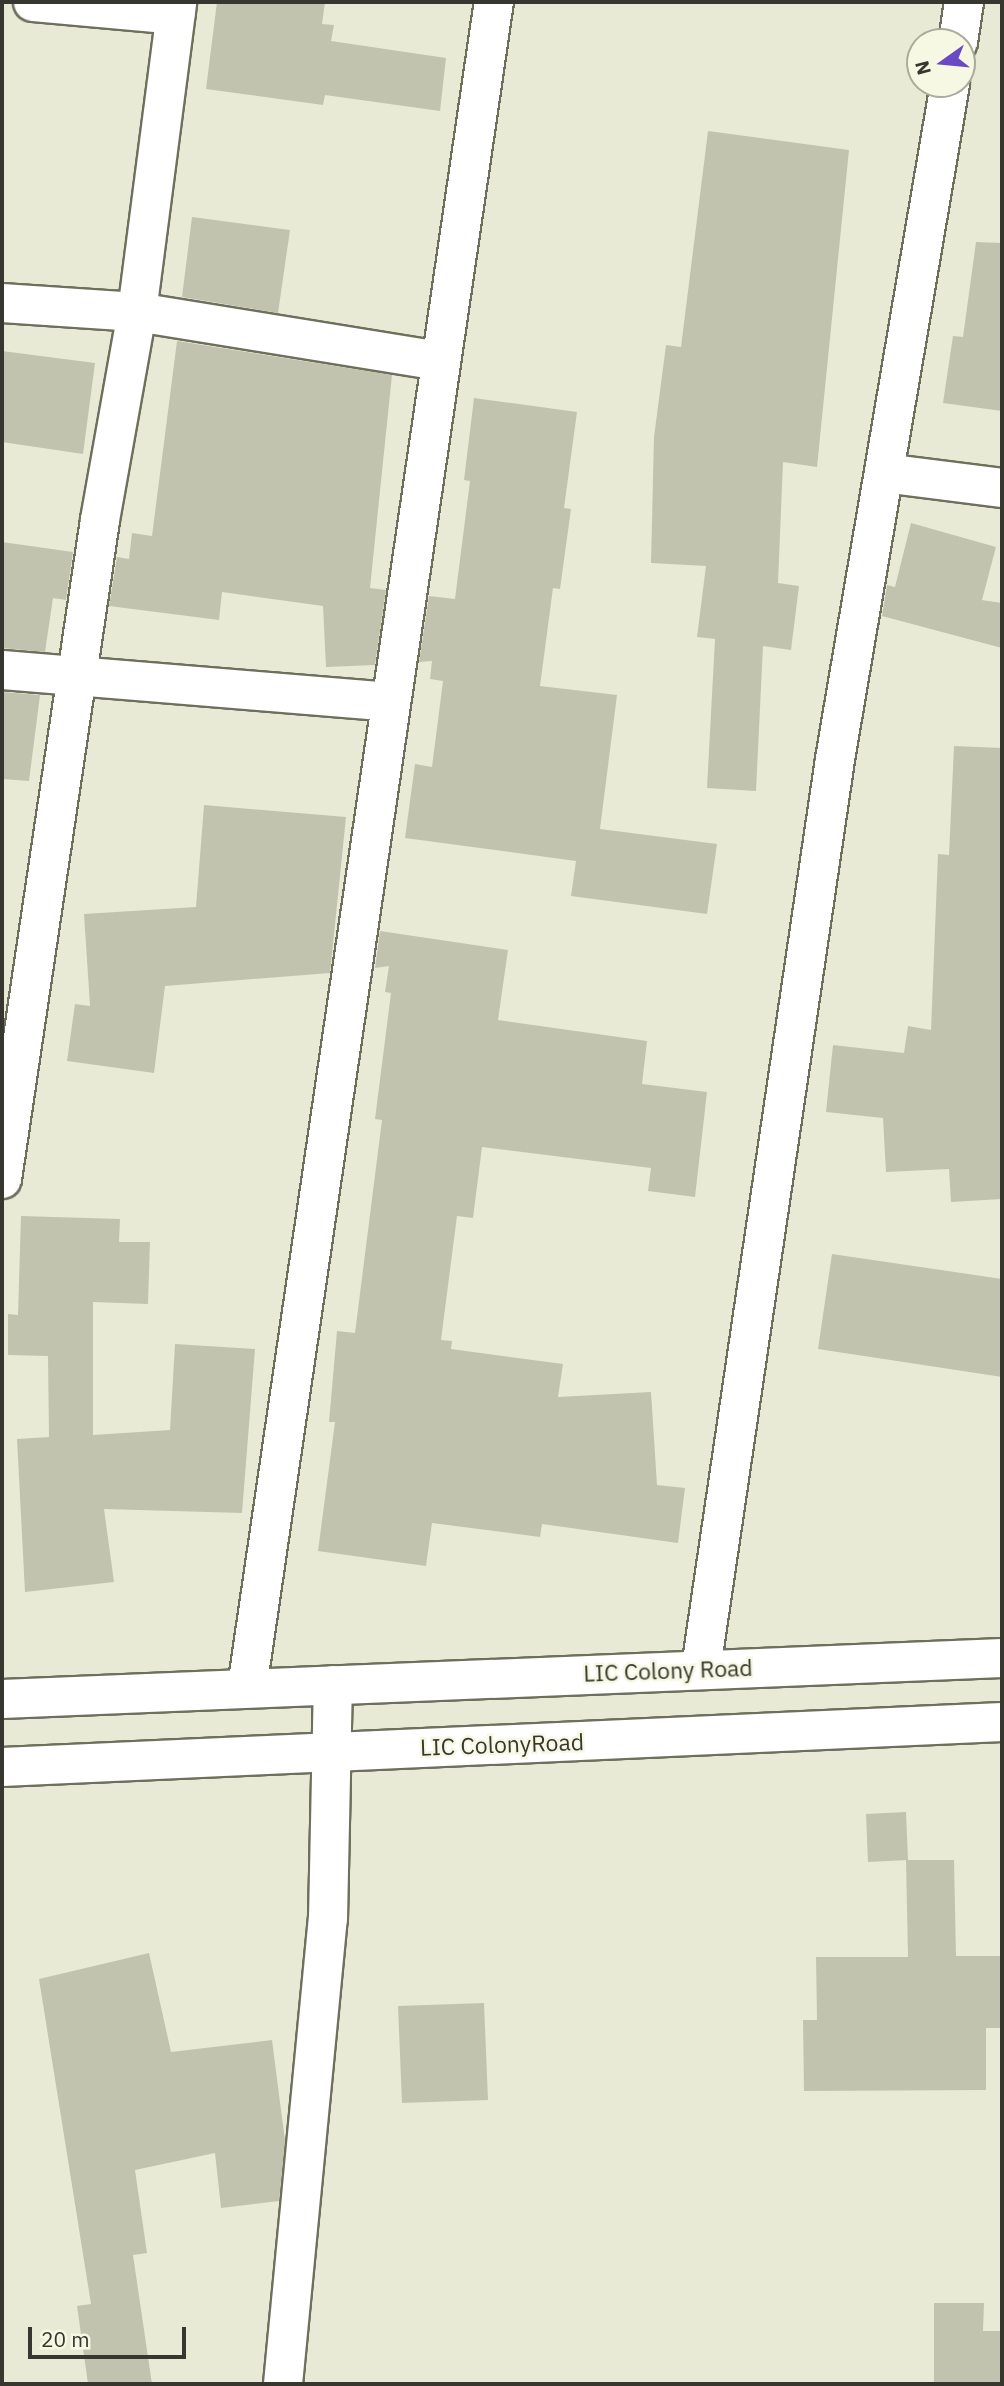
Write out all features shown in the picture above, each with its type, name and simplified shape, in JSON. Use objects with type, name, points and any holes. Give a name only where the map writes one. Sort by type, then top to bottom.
[{"type":"street","points":[[2,1179],[100,520],[137,312],[176,8],[33,2]]},
{"type":"street","points":[[247,1688],[494,2]]},
{"type":"street","points":[[960,28],[964,2]]},
{"type":"street","points":[[701,1668],[835,759],[948,98]]},
{"type":"street","points":[[2,303],[137,312],[441,361]]},
{"type":"street","points":[[884,473],[1002,488]]},
{"type":"street","points":[[2,670],[390,702]]},
{"type":"street","name":"LIC Colony Road","points":[[333,1685],[701,1668],[1002,1658]]},
{"type":"street","points":[[2,1699],[333,1685],[328,1919],[283,2384]]},
{"type":"street","name":"LIC ColonyRoad","points":[[2,1767],[1002,1722]]},
{"type":"building","points":[[217,2],[325,2],[322,24],[334,25],[331,41],[446,58],[440,111],[325,95],[323,105],[206,89]]},
{"type":"building","points":[[708,131],[849,150],[817,467],[783,462],[778,583],[799,586],[791,650],[763,646],[756,791],[707,788],[715,639],[697,637],[706,566],[651,563],[654,437],[666,345],[681,347]]},
{"type":"building","points":[[192,217],[290,230],[278,313],[182,297]]},
{"type":"building","points":[[976,242],[1002,243],[1002,411],[943,403],[953,336],[963,337]]},
{"type":"building","points":[[177,341],[392,375],[370,588],[386,590],[375,665],[326,667],[323,606],[222,592],[219,620],[109,606],[117,557],[129,559],[132,533],[152,536]]},
{"type":"building","points":[[2,351],[95,363],[83,454],[2,442]]},
{"type":"building","points":[[474,398],[577,412],[564,508],[571,509],[560,589],[553,588],[540,686],[617,695],[600,829],[717,844],[707,914],[571,896],[576,861],[405,838],[415,764],[432,767],[443,681],[430,679],[432,661],[419,662],[429,596],[455,599],[470,481],[464,480]]},
{"type":"building","points":[[911,523],[996,547],[982,600],[1002,603],[1002,648],[882,616],[887,585],[895,587]]},
{"type":"building","points":[[2,542],[73,552],[66,600],[53,598],[45,652],[2,648]]},
{"type":"building","points":[[2,692],[40,695],[29,781],[2,779]]},
{"type":"building","points":[[954,746],[1002,748],[1002,1199],[951,1202],[949,1169],[886,1172],[883,1118],[826,1112],[833,1045],[904,1053],[908,1026],[931,1030],[938,854],[949,855]]},
{"type":"building","points":[[204,805],[346,817],[330,973],[165,986],[154,1073],[67,1061],[75,1004],[90,1006],[84,914],[196,907]]},
{"type":"building","points":[[380,931],[508,950],[498,1020],[647,1041],[642,1084],[707,1092],[695,1197],[648,1191],[651,1168],[482,1147],[473,1218],[457,1216],[441,1340],[452,1341],[451,1349],[563,1364],[558,1397],[651,1392],[657,1485],[685,1488],[678,1543],[542,1524],[540,1537],[432,1523],[426,1566],[318,1551],[335,1422],[329,1422],[337,1331],[355,1333],[382,1120],[375,1119],[391,993],[385,992],[389,966],[375,968]]},
{"type":"building","points":[[21,1216],[120,1219],[119,1242],[150,1242],[148,1304],[93,1302],[93,1435],[170,1430],[175,1344],[255,1349],[242,1513],[104,1509],[114,1582],[25,1592],[17,1439],[49,1437],[48,1356],[8,1355],[8,1314],[18,1315]]},
{"type":"building","points":[[832,1254],[1002,1279],[1002,1377],[818,1349]]},
{"type":"building","points":[[906,1812],[908,1860],[868,1862],[866,1814]]},
{"type":"building","points":[[906,1860],[954,1860],[956,1956],[1002,1956],[1002,2028],[986,2028],[986,2090],[804,2091],[803,2020],[817,2020],[816,1957],[908,1957]]},
{"type":"building","points":[[149,1953],[171,2052],[272,2040],[285,2141],[279,2201],[221,2208],[215,2153],[135,2170],[147,2253],[133,2255],[152,2384],[88,2384],[77,2306],[91,2304],[39,1979]]},
{"type":"building","points":[[484,2003],[488,2100],[402,2103],[398,2006]]},
{"type":"building","points":[[934,2303],[984,2303],[983,2331],[1002,2331],[1002,2384],[934,2384]]}]
